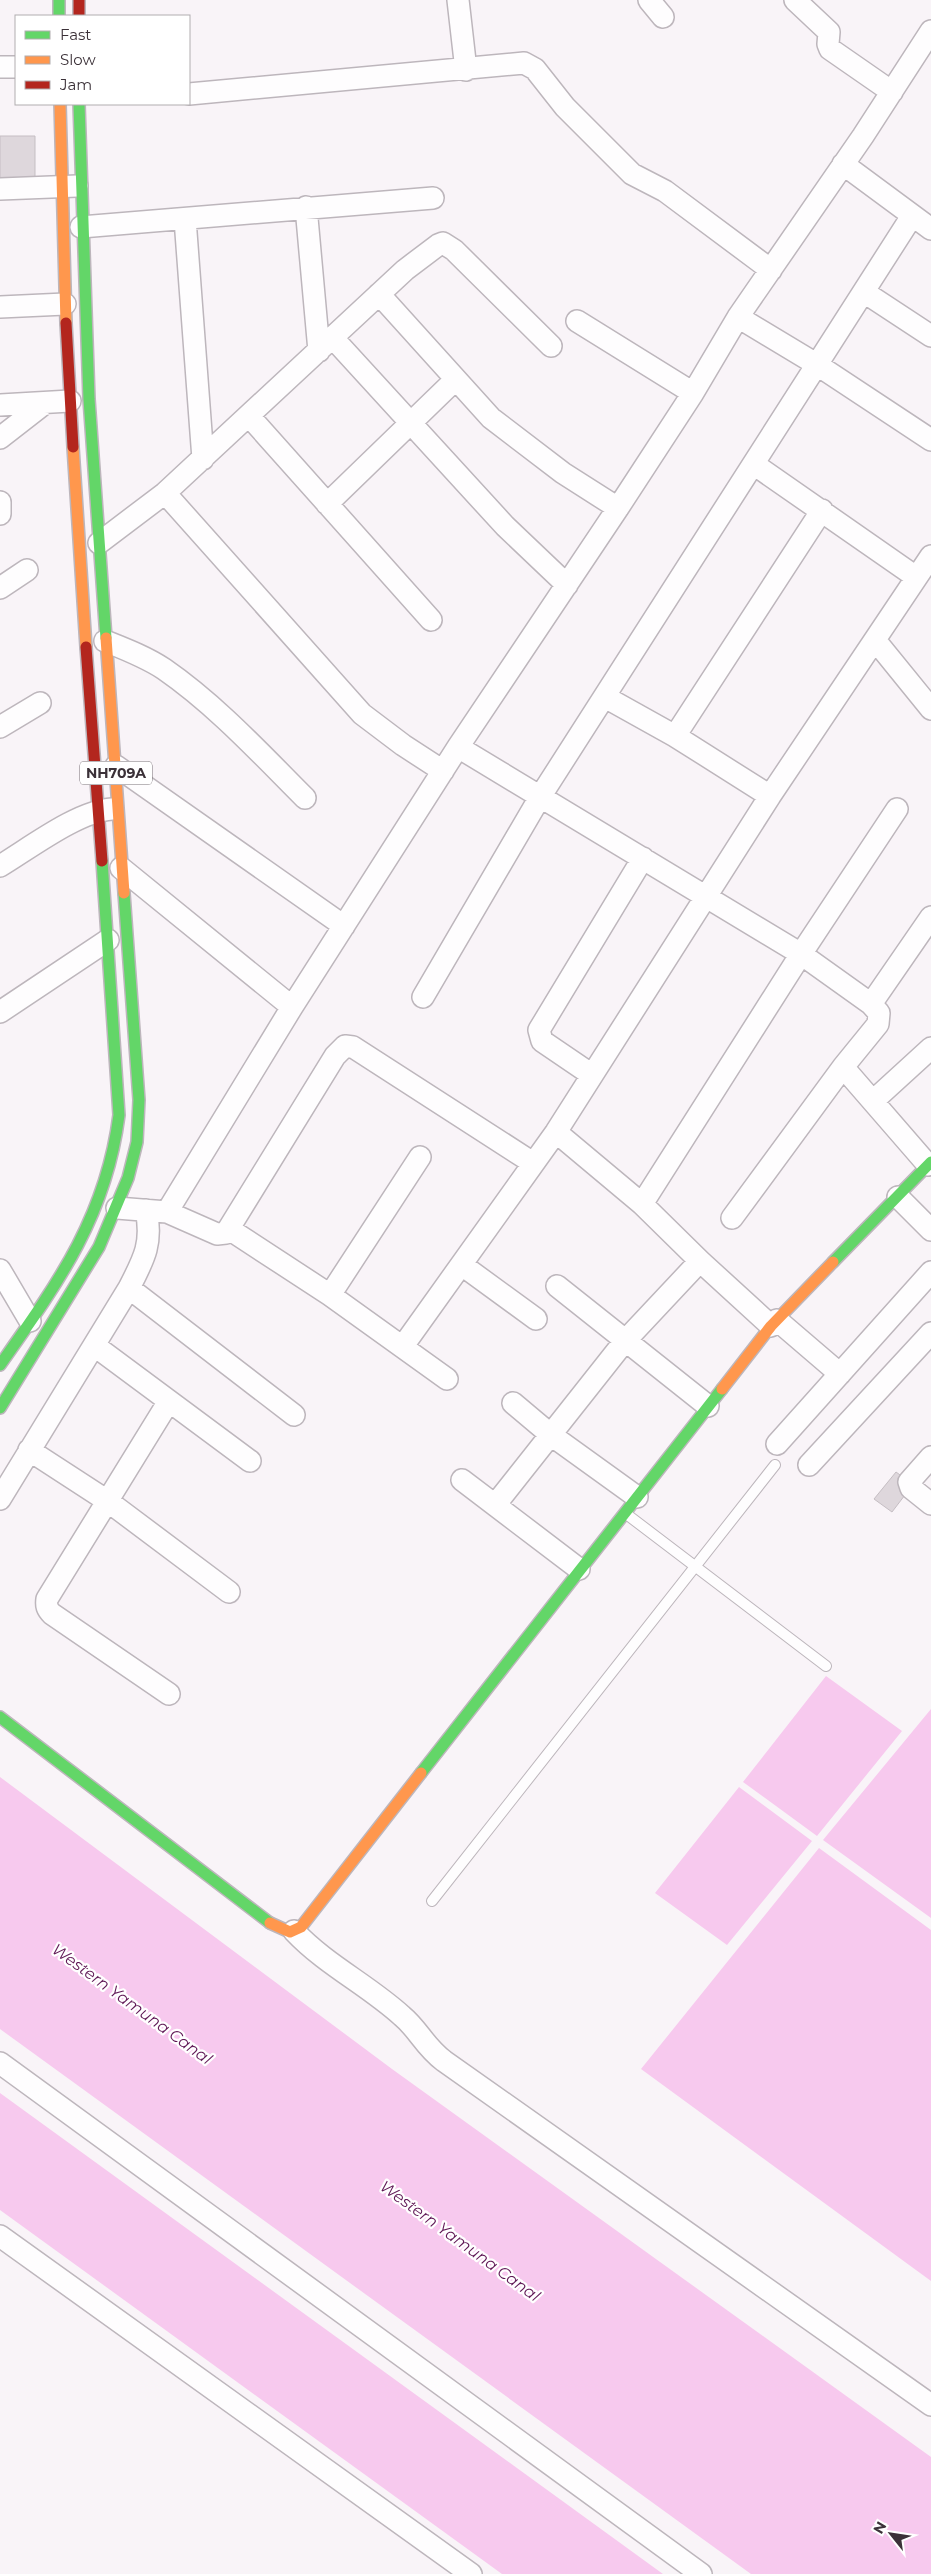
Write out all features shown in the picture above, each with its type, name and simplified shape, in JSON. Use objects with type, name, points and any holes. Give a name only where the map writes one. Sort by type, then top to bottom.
[{"type":"main road","points":[[59,0],[59,15]]},
{"type":"main road","points":[[79,0],[79,15]]},
{"type":"main road","name":"NH709A","points":[[0,1408],[88,1268],[117,1208],[130,1171],[137,1140],[138,1115],[122,868],[108,809],[116,766],[89,399],[81,227],[71,186],[60,105]]},
{"type":"main road","name":"NH709A","points":[[0,1364],[71,1258],[89,1223],[111,1166],[118,1137],[119,1115],[108,940],[108,809],[70,401],[66,304],[71,186],[79,105]]},
{"type":"main road","points":[[0,1717],[272,1924],[286,1931],[294,1931],[310,1918],[579,1569],[774,1323],[929,1164]]},
{"type":"street","points":[[458,0],[466,70]]},
{"type":"street","points":[[649,0],[663,17]]},
{"type":"street","points":[[795,0],[829,32],[828,44],[833,51],[892,92]]},
{"type":"street","points":[[167,1212],[292,1007],[458,747],[693,393],[738,317],[892,92],[931,31]]},
{"type":"street","points":[[190,94],[466,70],[518,63],[529,64],[565,107],[632,174],[665,191],[771,270]]},
{"type":"street","points":[[0,67],[15,66]]},
{"type":"street","points":[[843,164],[931,229]]},
{"type":"street","points":[[0,189],[71,186]]},
{"type":"street","points":[[81,227],[433,198]]},
{"type":"street","points":[[306,207],[325,344],[411,422],[505,526],[567,585]]},
{"type":"street","points":[[423,998],[540,797],[755,464],[816,364],[912,216]]},
{"type":"street","points":[[185,219],[203,459]]},
{"type":"street","points":[[100,543],[165,494],[379,294],[433,247],[443,243],[463,259],[551,346]]},
{"type":"street","points":[[864,292],[931,336]]},
{"type":"street","points":[[379,294],[491,418],[516,439],[563,473],[618,508]]},
{"type":"street","points":[[0,307],[66,304]]},
{"type":"street","points":[[738,317],[816,364],[931,440]]},
{"type":"street","points":[[577,321],[693,393]]},
{"type":"street","points":[[327,504],[455,380]]},
{"type":"street","points":[[0,405],[70,401]]},
{"type":"street","points":[[0,438],[45,403]]},
{"type":"street","points":[[249,416],[431,620]]},
{"type":"street","points":[[403,1346],[556,1132],[770,796],[926,566],[822,510],[755,464]]},
{"type":"street","points":[[165,494],[362,714],[403,745],[443,771]]},
{"type":"street","points":[[0,502],[0,514]]},
{"type":"street","points":[[675,736],[822,510]]},
{"type":"street","points":[[0,588],[28,570]]},
{"type":"street","points":[[875,640],[931,709]]},
{"type":"street","points":[[106,641],[144,658],[182,682],[235,728],[305,798]]},
{"type":"street","points":[[605,696],[675,736],[770,796]]},
{"type":"street","points":[[0,727],[40,703]]},
{"type":"street","points":[[458,747],[801,954],[871,1004],[880,1015],[878,1024],[842,1067],[732,1218]]},
{"type":"street","points":[[116,766],[344,926]]},
{"type":"street","points":[[0,866],[82,817],[108,809]]},
{"type":"street","points":[[642,1204],[801,954],[898,809]]},
{"type":"street","points":[[592,1075],[542,1041],[538,1030],[643,858]]},
{"type":"street","points":[[122,868],[292,1007]]},
{"type":"street","points":[[871,1004],[931,917]]},
{"type":"street","points":[[0,1012],[108,940]]},
{"type":"street","points":[[117,1208],[167,1212],[222,1235],[229,1229],[335,1056],[345,1046],[352,1047],[533,1163]]},
{"type":"street","points":[[873,1101],[931,1048]]},
{"type":"street","points":[[842,1067],[929,1164]]},
{"type":"street","points":[[556,1132],[642,1204],[700,1262],[840,1374]]},
{"type":"street","points":[[330,1295],[420,1157]]},
{"type":"street","points":[[898,1196],[931,1230]]},
{"type":"street","points":[[0,1499],[95,1346],[146,1256],[150,1227],[146,1210]]},
{"type":"street","points":[[229,1229],[330,1295],[447,1379]]},
{"type":"street","points":[[495,1505],[624,1342],[700,1262]]},
{"type":"street","points":[[462,1265],[536,1318]]},
{"type":"street","points":[[0,1270],[30,1321]]},
{"type":"street","points":[[777,1444],[931,1272]]},
{"type":"street","points":[[557,1286],[624,1342],[708,1406]]},
{"type":"street","points":[[129,1288],[294,1415]]},
{"type":"street","points":[[809,1466],[931,1333]]},
{"type":"street","points":[[95,1346],[250,1461]]},
{"type":"street","points":[[169,1401],[109,1502],[47,1599],[47,1610],[169,1694]]},
{"type":"street","points":[[513,1403],[630,1505]]},
{"type":"street","points":[[30,1450],[109,1502],[229,1592]]},
{"type":"street","points":[[931,1458],[910,1478],[909,1482],[910,1488],[931,1504]]},
{"type":"street","points":[[462,1480],[579,1569]]},
{"type":"street","points":[[294,1931],[321,1956],[402,2016],[430,2050],[444,2061],[931,2405]]},
{"type":"street","points":[[0,2063],[701,2574]]},
{"type":"street","points":[[0,2236],[470,2574]]},
{"type":"lane","points":[[432,1901],[775,1465]]},
{"type":"lane","points":[[630,1505],[695,1567],[826,1666]]},
{"type":"water","points":[[826,1676],[902,1731],[817,1836],[743,1782]]},
{"type":"water","points":[[931,1709],[931,1918],[823,1840]]},
{"type":"water","name":"Western Yamuna Canal","points":[[0,1777],[392,2069],[931,2457],[931,2574],[751,2574],[0,2029]]},
{"type":"water","points":[[739,1787],[812,1841],[727,1945],[655,1893]]},
{"type":"water","points":[[819,1848],[931,1930],[931,2281],[641,2069]]},
{"type":"water","points":[[0,2093],[663,2574],[502,2574],[0,2210]]},
{"type":"building","points":[[0,136],[35,136],[35,183],[0,183]]},
{"type":"building","points":[[896,1472],[907,1480],[908,1491],[892,1512],[874,1499]]},
{"type":"traffic: fast","points":[[59,0],[59,15]]},
{"type":"traffic: fast","points":[[79,105],[89,399],[106,638]]},
{"type":"traffic: fast","points":[[0,1365],[60,1277],[76,1248],[103,1186],[113,1152],[119,1115],[102,861]]},
{"type":"traffic: fast","points":[[0,1408],[99,1247],[128,1178],[137,1142],[139,1100],[124,893]]},
{"type":"traffic: fast","points":[[833,1262],[931,1162]]},
{"type":"traffic: fast","points":[[421,1773],[722,1389]]},
{"type":"traffic: fast","points":[[0,1717],[270,1923]]},
{"type":"traffic: slow","points":[[60,105],[66,323]]},
{"type":"traffic: slow","points":[[73,447],[86,647]]},
{"type":"traffic: slow","points":[[106,638],[124,893]]},
{"type":"traffic: slow","points":[[722,1389],[771,1326],[833,1262]]},
{"type":"traffic: slow","points":[[270,1923],[290,1932],[301,1927],[421,1773]]},
{"type":"traffic: jam","points":[[79,0],[79,15]]},
{"type":"traffic: jam","points":[[66,323],[73,447]]},
{"type":"traffic: jam","points":[[86,647],[102,861]]}]
